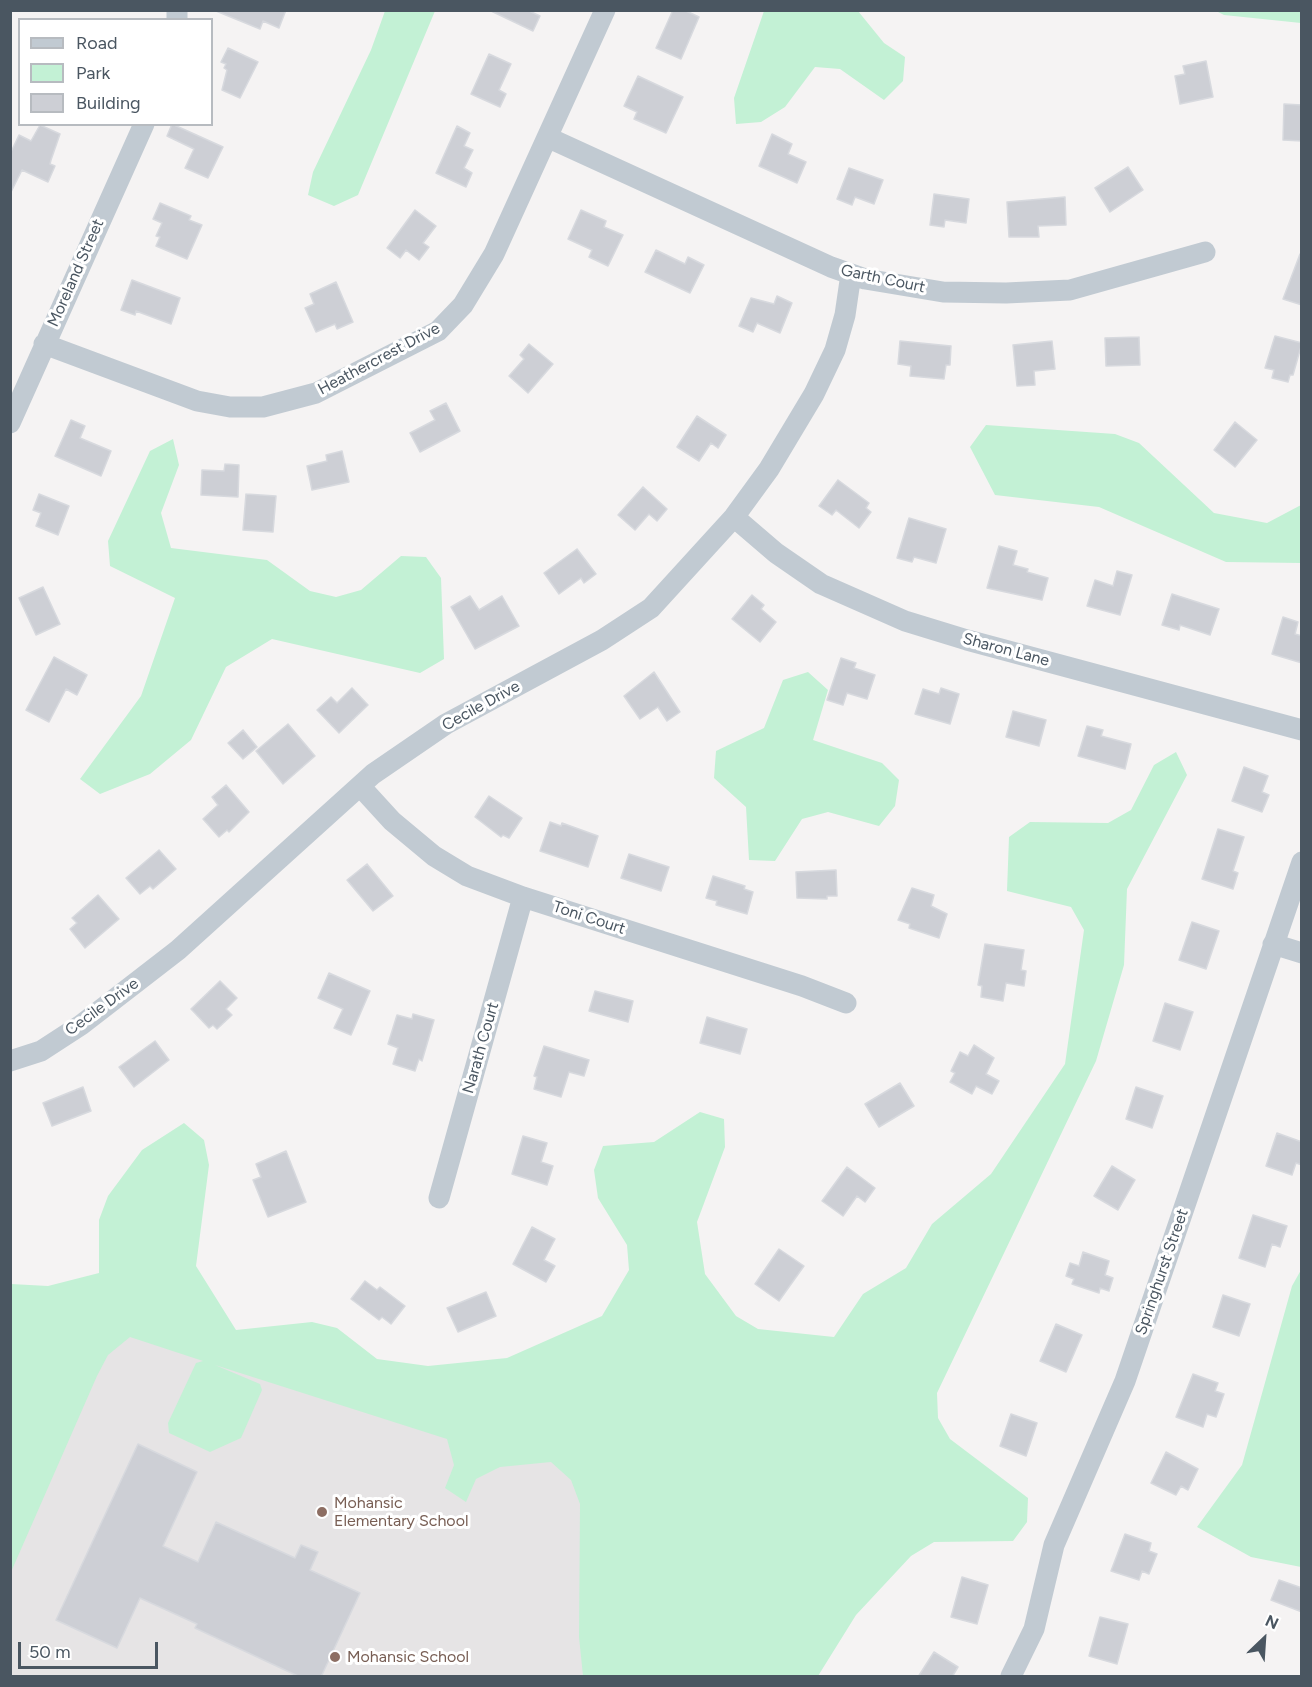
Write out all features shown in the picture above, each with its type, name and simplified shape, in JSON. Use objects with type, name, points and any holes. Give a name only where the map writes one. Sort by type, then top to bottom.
[{"type":"street","name":"Heathercrest Drive","points":[[44,344],[197,401],[230,407],[264,407],[316,393],[438,331],[463,305],[494,254],[549,138],[605,10]]},
{"type":"street","name":"Moreland Street","points":[[10,423],[143,126]]},
{"type":"street","name":"Garth Court","points":[[549,138],[851,274],[944,292],[1070,290],[1205,252]]},
{"type":"street","name":"Cecile Drive","points":[[10,1061],[41,1051],[81,1025],[178,950],[360,786],[446,724],[602,640],[651,608],[734,517],[769,469],[814,394],[835,350],[845,315],[851,274]]},
{"type":"street","name":"Sharon Lane","points":[[734,517],[776,553],[821,584],[905,621],[967,640],[1302,730]]},
{"type":"street","name":"Toni Court","points":[[360,786],[392,821],[434,856],[467,876],[523,897],[802,986],[846,1003]]},
{"type":"street","name":"Springhurst Street","points":[[1011,1677],[1034,1629],[1054,1545],[1125,1381],[1302,862]]},
{"type":"street","name":"Narath Court","points":[[439,1198],[523,897]]},
{"type":"street","points":[[1273,944],[1302,953]]},
{"type":"shaded area","name":"Mohansic Elementary School","points":[[118,1316],[617,1466],[614,1676],[11,1676],[11,1549]]},
{"type":"green space","points":[[385,11],[435,11],[358,195],[334,206],[308,195],[313,172],[371,50]]},
{"type":"green space","points":[[764,11],[858,11],[884,43],[905,57],[903,81],[884,100],[840,69],[815,67],[785,107],[761,122],[736,124],[734,98]]},
{"type":"green space","points":[[1216,11],[1301,11],[1301,23],[1224,15]]},
{"type":"green space","points":[[986,425],[1115,434],[1139,443],[1214,513],[1267,523],[1301,505],[1301,563],[1226,562],[1099,507],[995,495],[970,447]]},
{"type":"green space","points":[[173,439],[179,465],[161,513],[171,548],[267,560],[310,591],[336,597],[361,590],[401,556],[426,557],[441,578],[444,659],[420,673],[272,639],[226,667],[191,740],[150,774],[100,794],[80,779],[141,696],[175,598],[110,566],[108,541],[150,451]]},
{"type":"green space","points":[[808,672],[828,690],[813,740],[882,763],[899,780],[895,806],[879,826],[828,812],[802,819],[775,861],[749,860],[746,807],[714,778],[716,751],[764,728],[783,680]]},
{"type":"green space","points":[[1176,752],[1187,775],[1127,889],[1124,965],[1096,1061],[937,1393],[938,1418],[950,1439],[1028,1498],[1027,1522],[1013,1541],[934,1542],[911,1556],[856,1615],[818,1676],[583,1676],[579,1637],[580,1504],[571,1480],[551,1462],[500,1467],[476,1479],[466,1502],[445,1488],[454,1465],[447,1439],[215,1365],[260,1384],[262,1390],[241,1438],[210,1452],[169,1433],[168,1423],[196,1363],[203,1361],[130,1337],[108,1355],[97,1376],[11,1572],[11,1284],[48,1286],[99,1273],[99,1220],[108,1196],[142,1150],[184,1123],[204,1140],[209,1165],[196,1266],[236,1330],[312,1322],[337,1328],[377,1359],[428,1366],[507,1358],[602,1316],[629,1270],[627,1245],[598,1198],[594,1170],[603,1146],[654,1142],[700,1112],[724,1119],[725,1147],[697,1222],[705,1274],[736,1316],[758,1329],[834,1337],[863,1294],[906,1268],[932,1224],[991,1174],[1065,1064],[1084,930],[1071,907],[1007,891],[1009,837],[1030,822],[1108,823],[1131,810],[1154,765]]},
{"type":"green space","points":[[1301,1270],[1301,1567],[1251,1557],[1197,1527],[1242,1465],[1292,1286]]},
{"type":"building","points":[[286,10],[279,28],[263,21],[260,29],[216,11]]},
{"type":"building","points":[[489,10],[527,10],[540,16],[533,31]]},
{"type":"building","points":[[673,10],[684,10],[699,17],[681,59],[656,48]]},
{"type":"building","points":[[228,48],[258,62],[240,98],[222,90],[227,70],[224,68],[226,64],[221,62]]},
{"type":"building","points":[[489,54],[511,64],[499,90],[506,94],[500,107],[471,94]]},
{"type":"building","points":[[1206,61],[1213,97],[1180,104],[1175,76],[1185,74],[1183,66]]},
{"type":"building","points":[[638,76],[683,97],[666,133],[634,119],[637,112],[624,106]]},
{"type":"building","points":[[1284,104],[1302,105],[1302,141],[1283,140]]},
{"type":"building","points":[[39,126],[60,134],[50,164],[55,166],[48,182],[22,170],[10,194],[10,154],[19,135],[31,141]]},
{"type":"building","points":[[171,126],[176,126],[223,147],[208,178],[185,168],[194,149],[167,136]]},
{"type":"building","points":[[457,126],[470,133],[464,146],[473,150],[464,168],[472,173],[466,187],[436,173]]},
{"type":"building","points":[[772,134],[792,144],[788,154],[806,162],[797,183],[759,166]]},
{"type":"building","points":[[1128,167],[1143,190],[1110,212],[1095,188]]},
{"type":"building","points":[[849,168],[883,180],[874,204],[855,197],[852,205],[837,199]]},
{"type":"building","points":[[934,194],[969,199],[966,223],[945,220],[944,227],[930,225]]},
{"type":"building","points":[[1065,197],[1066,225],[1038,226],[1039,237],[1009,237],[1007,202]]},
{"type":"building","points":[[160,203],[191,216],[189,220],[202,225],[187,259],[156,246],[160,237],[156,236],[162,223],[153,219]]},
{"type":"building","points":[[415,210],[436,226],[423,243],[429,247],[419,260],[406,250],[400,258],[387,248]]},
{"type":"building","points":[[581,210],[606,221],[604,227],[623,235],[608,266],[589,257],[592,250],[568,239]]},
{"type":"building","points":[[656,250],[685,264],[688,257],[704,265],[690,293],[645,272]]},
{"type":"building","points":[[1300,254],[1302,254],[1302,305],[1283,299]]},
{"type":"building","points":[[132,280],[180,298],[171,324],[136,311],[135,315],[121,310]]},
{"type":"building","points":[[336,282],[353,322],[337,329],[335,324],[316,332],[305,308],[314,304],[310,294]]},
{"type":"building","points":[[777,296],[792,303],[780,333],[757,323],[753,332],[739,326],[751,298],[774,304]]},
{"type":"building","points":[[1275,336],[1302,343],[1293,375],[1290,375],[1288,382],[1272,378],[1274,370],[1265,368]]},
{"type":"building","points":[[1139,337],[1140,365],[1106,366],[1105,338]]},
{"type":"building","points":[[900,341],[951,346],[950,365],[946,365],[944,379],[910,376],[911,366],[898,364]]},
{"type":"building","points":[[1052,341],[1055,369],[1034,371],[1035,385],[1017,386],[1013,345]]},
{"type":"building","points":[[529,344],[553,364],[528,393],[509,376],[524,359],[520,355]]},
{"type":"building","points":[[446,403],[460,431],[420,452],[410,433],[435,420],[430,411]]},
{"type":"building","points":[[697,416],[726,435],[718,448],[711,443],[699,461],[677,447]]},
{"type":"building","points":[[71,420],[85,426],[80,438],[111,451],[101,476],[55,456]]},
{"type":"building","points":[[1235,422],[1257,440],[1235,467],[1214,450]]},
{"type":"building","points":[[342,451],[349,482],[312,490],[307,466],[327,461],[326,455]]},
{"type":"building","points":[[225,464],[239,465],[238,497],[201,495],[202,470],[224,471]]},
{"type":"building","points":[[838,480],[869,503],[866,508],[871,512],[859,528],[836,510],[832,515],[819,506]]},
{"type":"building","points":[[643,487],[667,509],[657,521],[649,514],[635,530],[618,515]]},
{"type":"building","points":[[39,494],[69,506],[58,535],[36,526],[41,513],[33,510]]},
{"type":"building","points":[[246,494],[276,496],[273,532],[243,530]]},
{"type":"building","points":[[909,518],[946,529],[936,563],[914,557],[912,562],[897,558]]},
{"type":"building","points":[[999,546],[1017,551],[1013,565],[1048,578],[1042,600],[987,588]]},
{"type":"building","points":[[577,549],[596,574],[584,583],[581,578],[559,594],[544,573]]},
{"type":"building","points":[[1117,571],[1132,575],[1120,615],[1087,606],[1095,580],[1113,586]]},
{"type":"building","points":[[43,587],[60,624],[36,635],[19,598]]},
{"type":"building","points":[[1172,594],[1219,609],[1210,635],[1180,625],[1179,630],[1162,625]]},
{"type":"building","points":[[752,595],[764,605],[761,609],[776,622],[760,642],[732,619]]},
{"type":"building","points":[[470,596],[479,610],[502,596],[519,626],[475,649],[451,607]]},
{"type":"building","points":[[1283,617],[1298,622],[1295,634],[1302,636],[1302,663],[1272,654]]},
{"type":"building","points":[[54,657],[87,675],[77,695],[66,689],[49,722],[26,710]]},
{"type":"building","points":[[841,658],[856,663],[854,668],[875,675],[867,699],[847,693],[843,705],[827,700]]},
{"type":"building","points":[[654,672],[680,712],[667,721],[658,707],[640,719],[624,696]]},
{"type":"building","points":[[352,688],[368,705],[339,733],[317,710],[331,697],[337,703]]},
{"type":"building","points":[[941,688],[959,694],[950,724],[915,714],[923,689],[939,694]]},
{"type":"building","points":[[1013,711],[1046,720],[1039,746],[1006,737]]},
{"type":"building","points":[[288,724],[315,756],[283,784],[256,751]]},
{"type":"building","points":[[1087,726],[1103,730],[1101,736],[1131,744],[1125,769],[1078,756]]},
{"type":"building","points":[[243,730],[257,747],[243,759],[228,743]]},
{"type":"building","points":[[1244,767],[1268,776],[1262,792],[1269,795],[1262,812],[1232,801]]},
{"type":"building","points":[[226,785],[249,812],[229,832],[227,830],[219,837],[203,819],[218,805],[212,797]]},
{"type":"building","points":[[489,796],[522,818],[509,838],[503,835],[501,837],[475,817]]},
{"type":"building","points":[[550,822],[561,826],[562,823],[598,836],[588,867],[540,851]]},
{"type":"building","points":[[1218,829],[1244,837],[1233,871],[1238,873],[1233,889],[1202,879]]},
{"type":"building","points":[[159,850],[176,869],[153,889],[150,886],[140,894],[126,878]]},
{"type":"building","points":[[629,854],[669,867],[661,891],[621,878]]},
{"type":"building","points":[[367,864],[393,896],[373,911],[347,880]]},
{"type":"building","points":[[836,870],[837,896],[827,896],[827,899],[797,898],[796,872]]},
{"type":"building","points":[[713,876],[745,886],[744,889],[753,892],[747,914],[716,905],[717,901],[706,898]]},
{"type":"building","points":[[912,888],[934,895],[931,906],[947,914],[939,938],[909,928],[910,924],[898,920]]},
{"type":"building","points":[[98,895],[119,919],[85,948],[70,929],[77,923],[72,918]]},
{"type":"building","points":[[1192,922],[1219,931],[1206,969],[1179,960]]},
{"type":"building","points":[[985,944],[1024,950],[1021,970],[1026,971],[1024,986],[1006,983],[1003,1001],[981,997],[982,986],[978,985]]},
{"type":"building","points":[[329,973],[370,991],[351,1035],[334,1028],[343,1009],[318,998]]},
{"type":"building","points":[[220,981],[237,998],[226,1009],[232,1015],[217,1029],[213,1025],[209,1028],[191,1009]]},
{"type":"building","points":[[595,991],[633,1001],[628,1022],[589,1011]]},
{"type":"building","points":[[1165,1003],[1193,1012],[1180,1050],[1153,1041]]},
{"type":"building","points":[[413,1014],[434,1020],[422,1061],[419,1059],[415,1071],[393,1064],[398,1048],[388,1044],[397,1015],[412,1019]]},
{"type":"building","points":[[707,1017],[747,1029],[740,1054],[700,1043]]},
{"type":"building","points":[[155,1041],[169,1060],[134,1087],[119,1067]]},
{"type":"building","points":[[974,1045],[994,1058],[986,1074],[999,1081],[992,1094],[976,1086],[972,1094],[950,1082],[955,1073],[951,1071],[960,1052],[968,1056]]},
{"type":"building","points":[[544,1046],[589,1060],[584,1076],[569,1072],[561,1097],[534,1089],[537,1077],[534,1076]]},
{"type":"building","points":[[900,1083],[914,1106],[879,1127],[865,1104]]},
{"type":"building","points":[[83,1087],[91,1111],[52,1126],[43,1103]]},
{"type":"building","points":[[1136,1087],[1163,1096],[1152,1128],[1126,1119]]},
{"type":"building","points":[[1277,1133],[1302,1142],[1302,1165],[1296,1163],[1292,1175],[1266,1166]]},
{"type":"building","points":[[523,1136],[547,1143],[541,1162],[553,1166],[547,1185],[512,1174]]},
{"type":"building","points":[[286,1151],[306,1202],[268,1217],[253,1180],[261,1177],[256,1164]]},
{"type":"building","points":[[1112,1166],[1135,1180],[1118,1210],[1094,1196]]},
{"type":"building","points":[[847,1167],[875,1188],[865,1202],[857,1196],[843,1216],[822,1201]]},
{"type":"building","points":[[1253,1215],[1287,1226],[1280,1247],[1272,1244],[1265,1267],[1239,1258]]},
{"type":"building","points":[[532,1227],[555,1239],[544,1260],[555,1266],[546,1282],[513,1264]]},
{"type":"building","points":[[779,1249],[804,1266],[779,1301],[755,1284]]},
{"type":"building","points":[[1083,1252],[1109,1261],[1105,1275],[1113,1278],[1109,1291],[1100,1288],[1099,1293],[1072,1284],[1074,1279],[1066,1276],[1070,1263],[1079,1266]]},
{"type":"building","points":[[365,1281],[377,1290],[380,1287],[405,1306],[391,1324],[382,1317],[379,1320],[351,1299]]},
{"type":"building","points":[[486,1292],[496,1316],[458,1332],[447,1308]]},
{"type":"building","points":[[1223,1295],[1250,1304],[1239,1336],[1213,1327]]},
{"type":"building","points":[[1056,1324],[1082,1335],[1066,1372],[1040,1361]]},
{"type":"building","points":[[1193,1374],[1218,1383],[1215,1391],[1224,1394],[1216,1417],[1207,1414],[1203,1427],[1176,1417]]},
{"type":"building","points":[[1011,1414],[1037,1423],[1026,1456],[1000,1446]]},
{"type":"building","name":"Mohansic Elementary School","points":[[138,1444],[197,1472],[163,1546],[198,1562],[216,1522],[295,1558],[301,1545],[318,1552],[310,1570],[360,1593],[321,1677],[300,1677],[195,1628],[197,1624],[140,1598],[117,1648],[56,1620]]},
{"type":"building","points":[[1166,1452],[1198,1469],[1188,1490],[1181,1486],[1176,1495],[1151,1483]]},
{"type":"building","points":[[1125,1534],[1151,1543],[1149,1551],[1157,1554],[1149,1574],[1142,1571],[1139,1580],[1111,1571]]},
{"type":"building","points":[[962,1577],[988,1585],[977,1624],[951,1617]]},
{"type":"building","points":[[1279,1580],[1302,1588],[1302,1612],[1271,1600]]},
{"type":"building","points":[[1100,1617],[1128,1624],[1117,1664],[1089,1656]]},
{"type":"building","points":[[934,1652],[958,1667],[952,1677],[918,1677]]},
{"type":"place","name":"Mohansic Elementary School","points":[[322,1512]]},
{"type":"place","name":"Mohansic School","points":[[335,1657]]}]
